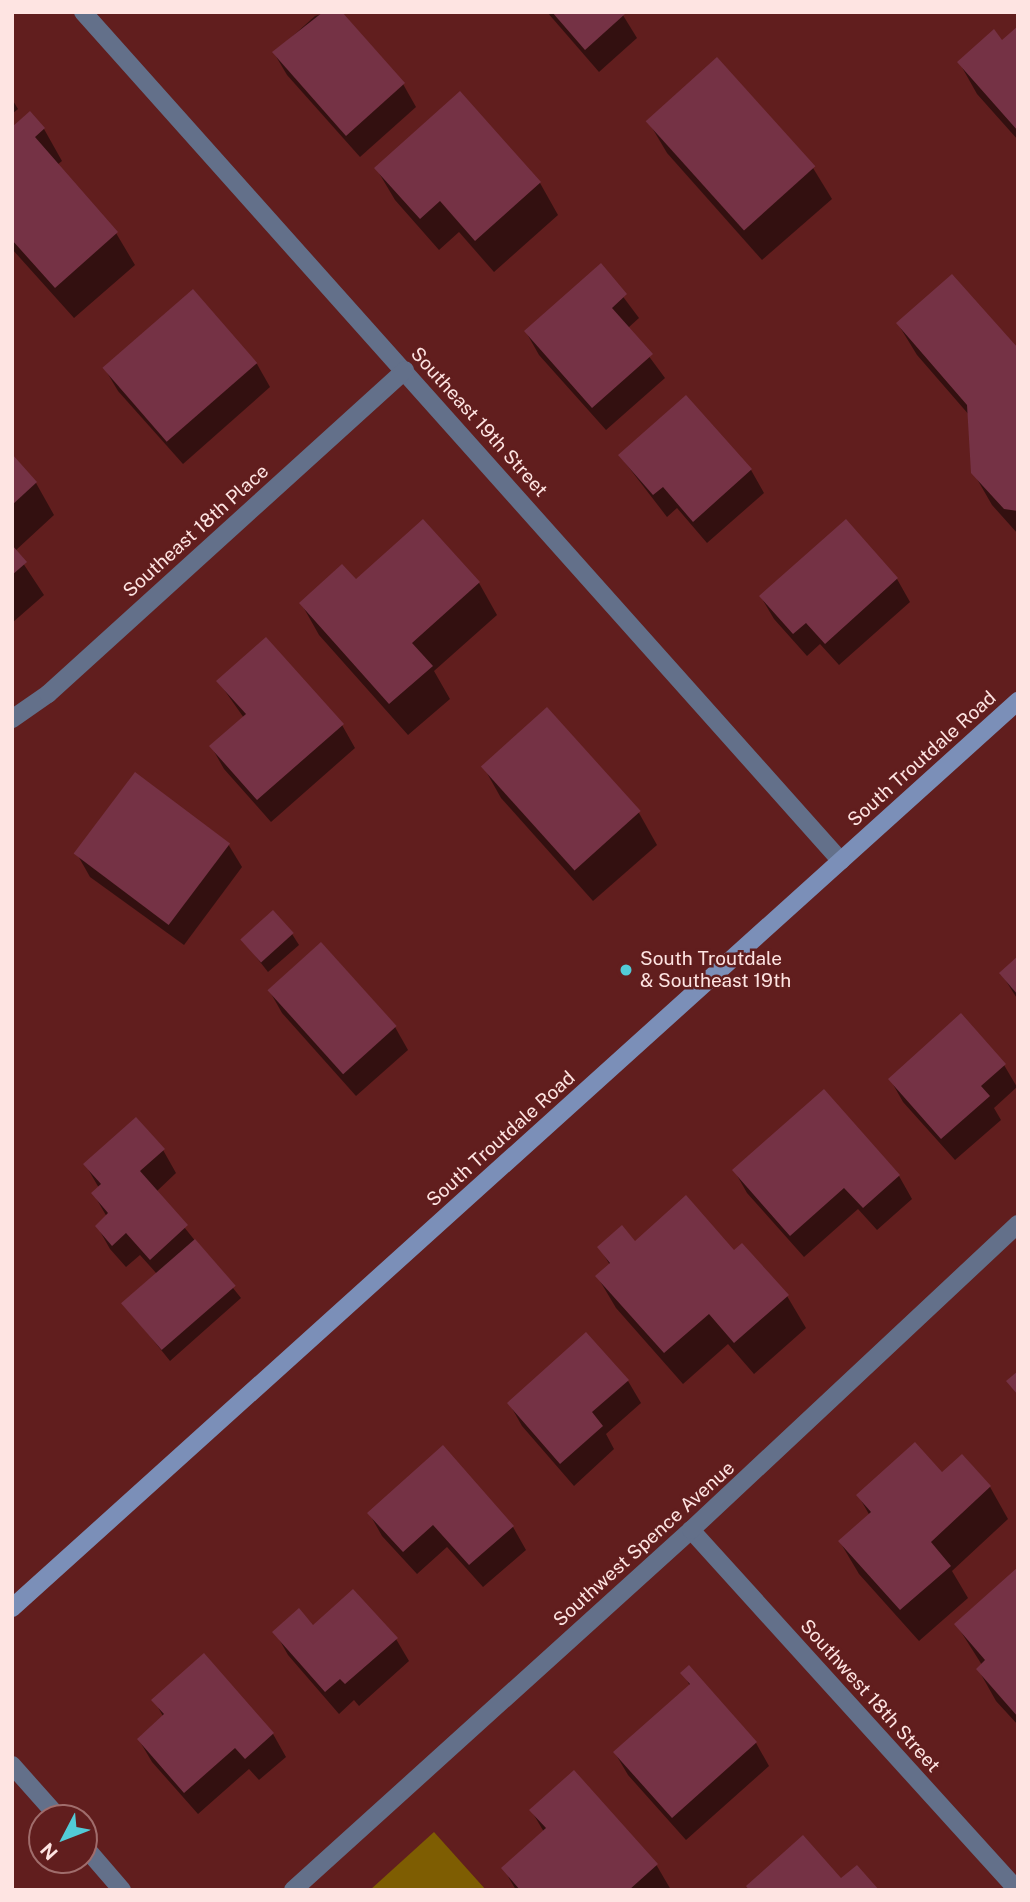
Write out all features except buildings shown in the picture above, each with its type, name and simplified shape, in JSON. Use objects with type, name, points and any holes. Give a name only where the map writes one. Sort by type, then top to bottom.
[{"type":"main road","name":"South Troutdale Road","points":[[12,1608],[1018,701]]},
{"type":"street","name":"Southeast 19th Street","points":[[83,12],[841,861]]},
{"type":"street","name":"Southeast 18th Place","points":[[12,719],[48,694],[405,370]]},
{"type":"street","name":"Southwest Spence Avenue","points":[[293,1890],[691,1530],[1018,1224]]},
{"type":"street","name":"Southwest 18th Street","points":[[691,1530],[1017,1890]]},
{"type":"street","points":[[12,1765],[47,1804]]},
{"type":"street","points":[[98,1862],[122,1890]]},
{"type":"shaded area","points":[[434,1832],[486,1890],[370,1890]]},
{"type":"place","name":"South Troutdale & Southeast 19th","points":[[626,970]]}]
